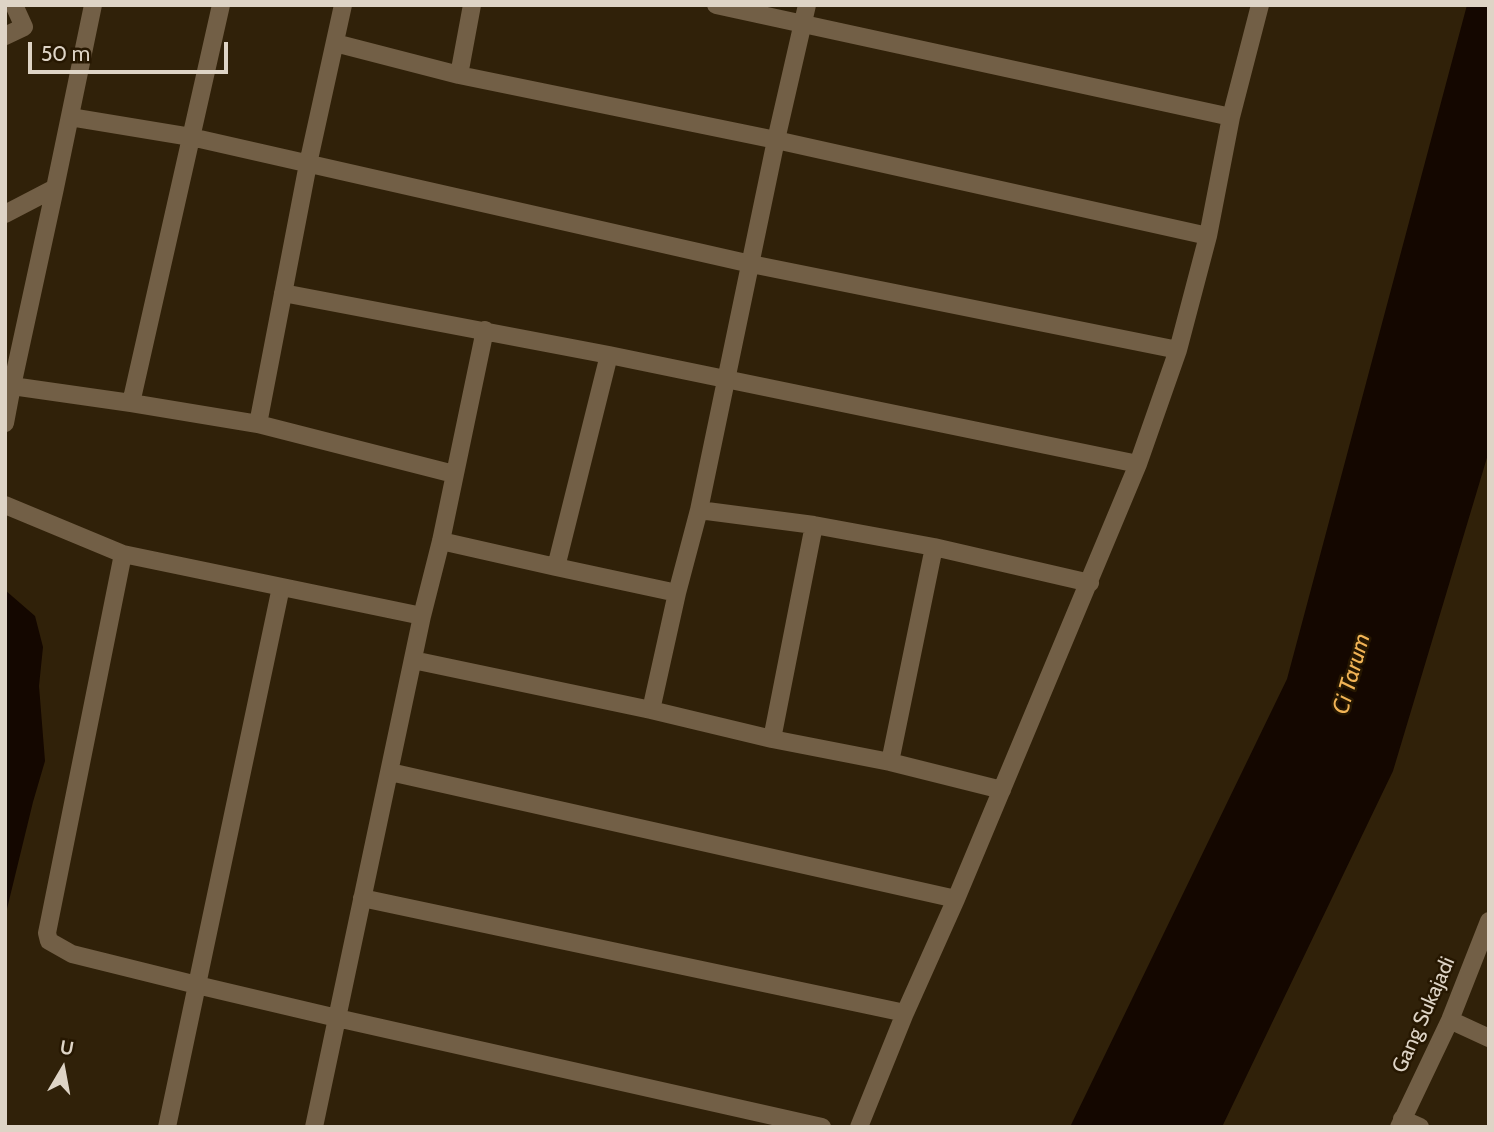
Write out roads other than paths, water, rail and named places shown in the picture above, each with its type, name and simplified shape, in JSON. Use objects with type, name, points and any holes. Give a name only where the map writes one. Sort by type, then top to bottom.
[{"type":"street","points":[[5,36],[24,27],[13,5]]},
{"type":"street","points":[[5,423],[93,5]]},
{"type":"street","points":[[131,403],[220,5]]},
{"type":"street","points":[[258,424],[343,5]]},
{"type":"street","points":[[459,75],[472,5]]},
{"type":"street","points":[[716,5],[1231,117]]},
{"type":"street","points":[[651,710],[699,510],[725,378],[807,5]]},
{"type":"street","points":[[859,1127],[1138,464],[1178,350],[1208,236],[1231,117],[1259,5]]},
{"type":"street","points":[[335,43],[459,75],[776,140],[1208,236]]},
{"type":"street","points":[[69,117],[191,137],[751,264],[1178,350]]},
{"type":"street","points":[[5,214],[55,188]]},
{"type":"street","points":[[283,293],[485,330],[1138,464]]},
{"type":"street","points":[[314,1127],[485,330]]},
{"type":"street","points":[[556,567],[610,355]]},
{"type":"street","points":[[12,386],[258,424],[454,474]]},
{"type":"street","points":[[5,505],[123,554],[422,616]]},
{"type":"street","points":[[699,510],[814,525],[934,547],[1090,583]]},
{"type":"street","points":[[772,739],[814,525]]},
{"type":"street","points":[[441,541],[677,593]]},
{"type":"street","points":[[890,762],[934,547]]},
{"type":"street","points":[[123,554],[47,933],[49,941],[72,954],[197,985],[822,1127]]},
{"type":"street","points":[[167,1127],[281,587]]},
{"type":"street","points":[[413,660],[651,710],[772,739],[890,762],[1002,790]]},
{"type":"street","points":[[390,772],[956,899]]},
{"type":"street","points":[[362,898],[905,1013]]},
{"type":"street","name":"Gang Sukajadi","points":[[1401,1123],[1450,1020],[1489,921]]},
{"type":"street","points":[[1450,1020],[1489,1038]]},
{"type":"street","points":[[1401,1123],[1420,1127]]},
{"type":"water","name":"Ci Tarum","points":[[1467,5],[1489,5],[1489,451],[1393,771],[1222,1127],[1070,1127],[1287,679]]},
{"type":"water","points":[[5,590],[35,616],[43,647],[39,686],[45,761],[5,917]]}]
